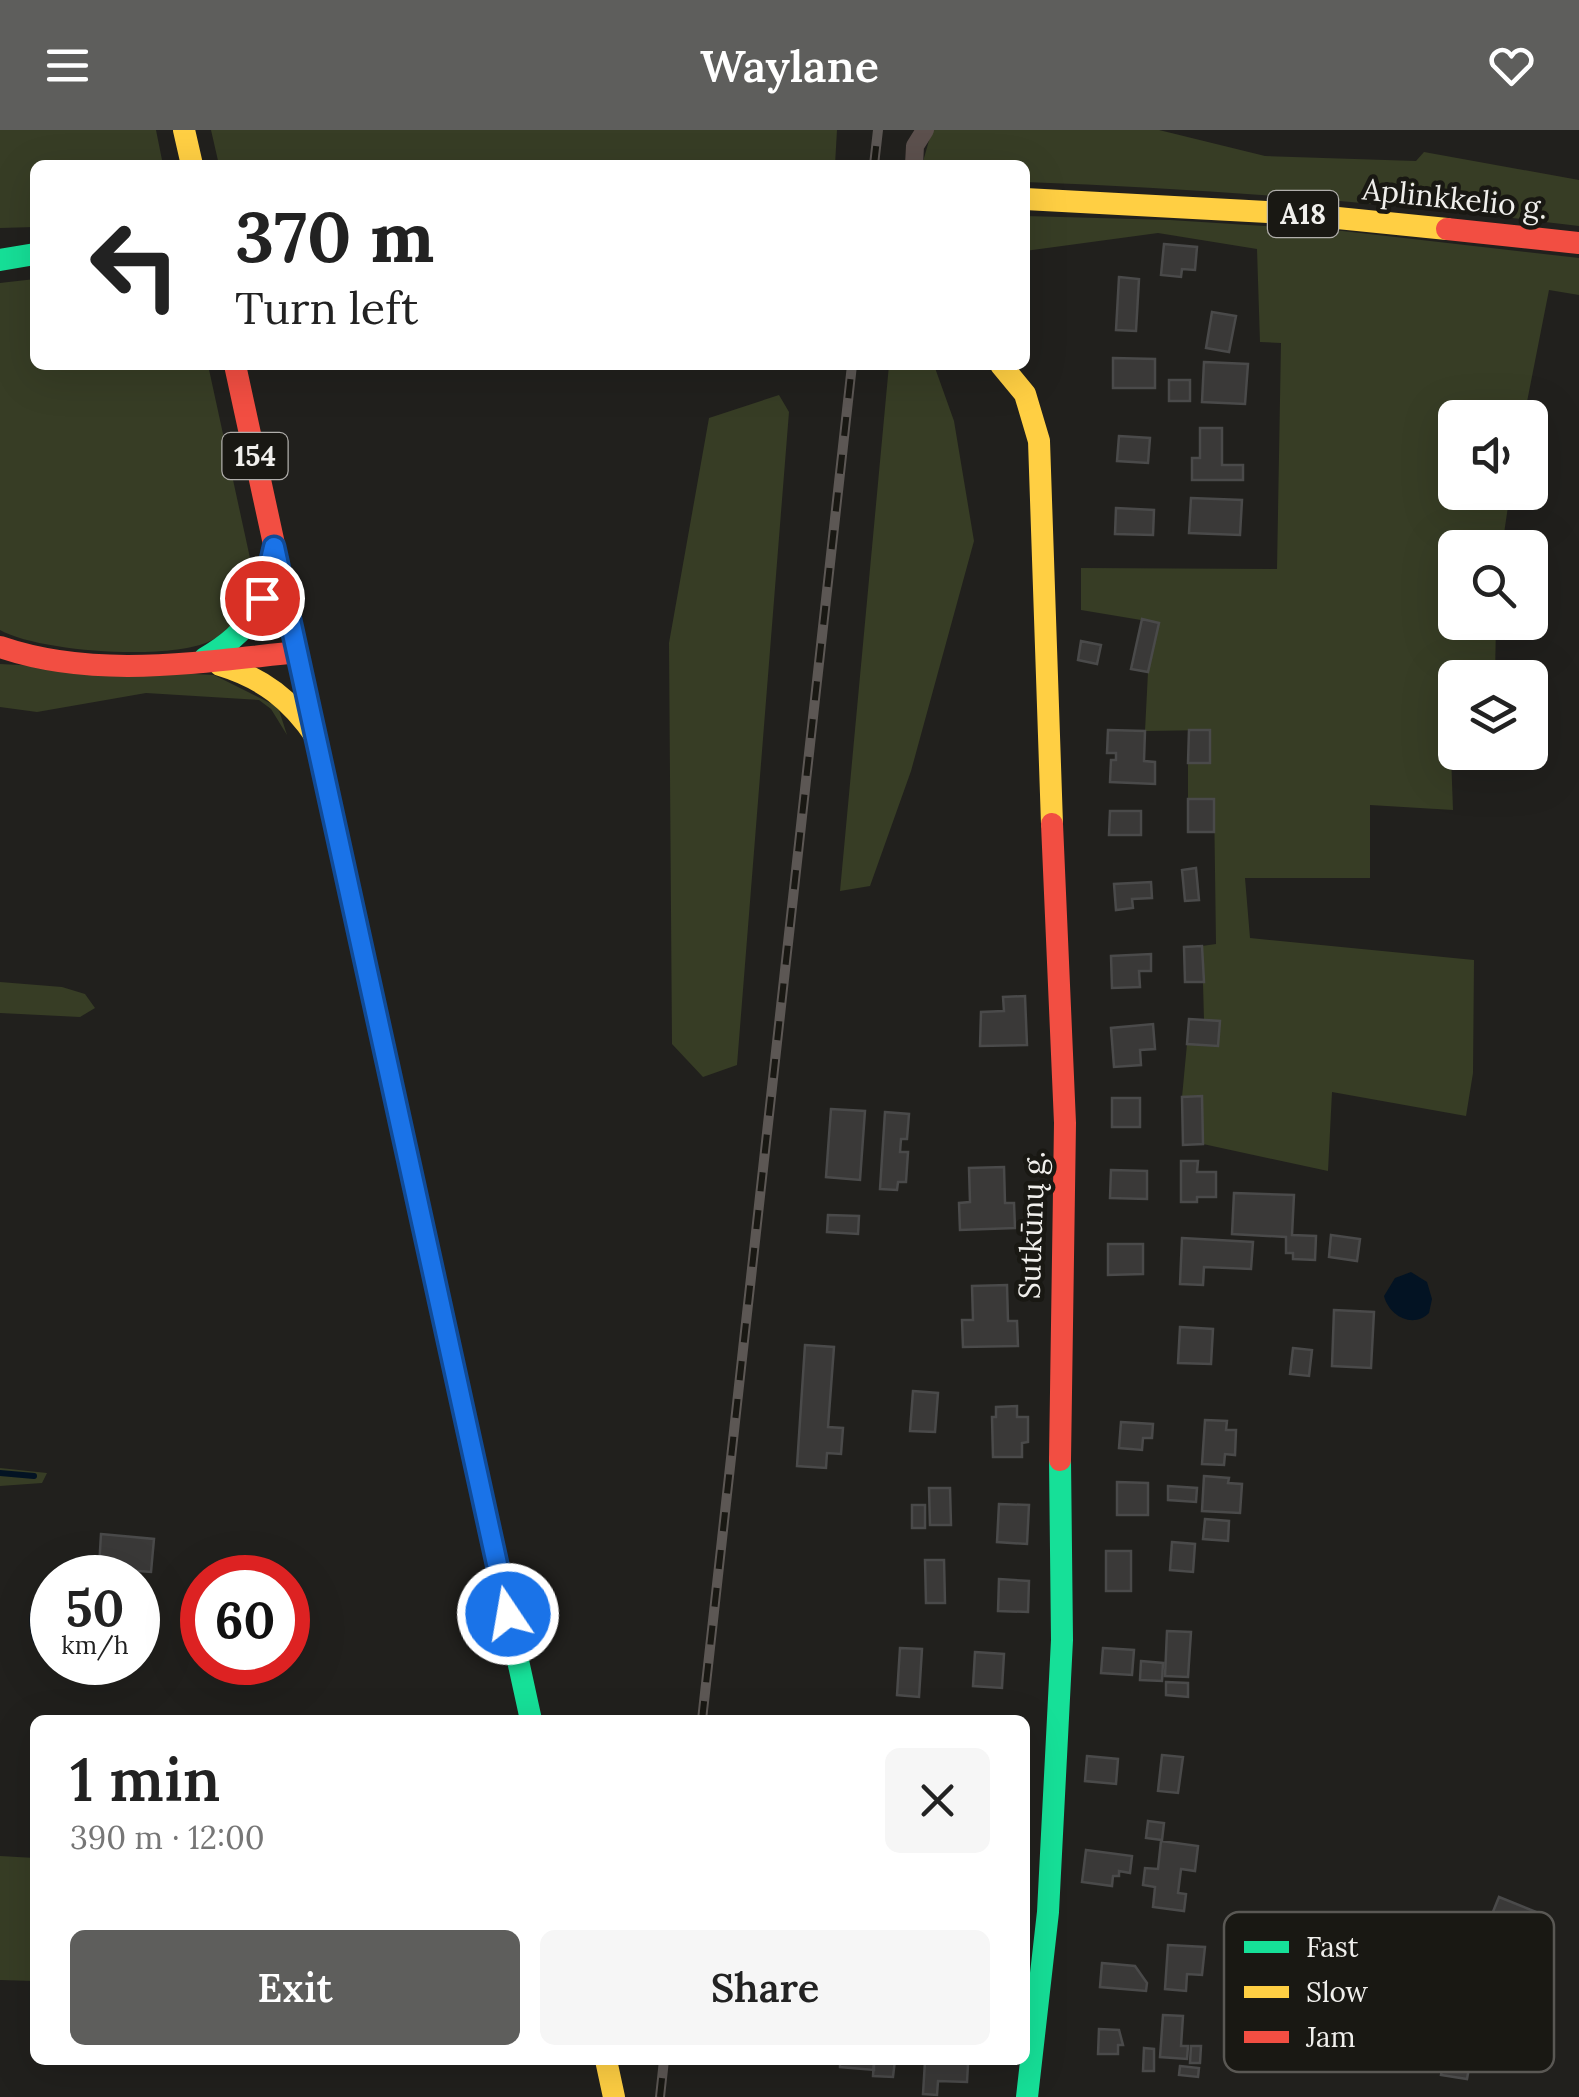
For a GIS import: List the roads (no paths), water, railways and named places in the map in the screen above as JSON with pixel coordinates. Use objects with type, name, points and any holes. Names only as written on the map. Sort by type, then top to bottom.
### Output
[{"type":"main road","points":[[184,130],[191,160]]},
{"type":"main road","name":"Aplinkkelio g.","points":[[1030,200],[1288,213],[1579,243]]},
{"type":"main road","points":[[0,242],[30,244]]},
{"type":"main road","points":[[0,260],[30,255]]},
{"type":"main road","name":"154","points":[[236,370],[530,1715]]},
{"type":"main road","name":"Sutkūnų g.","points":[[1006,370],[1026,394],[1039,441],[1064,1088],[1058,1365],[1061,1675],[1048,1912],[1027,2097]]},
{"type":"main road","points":[[201,660],[236,642],[252,623],[274,547]]},
{"type":"main road","points":[[0,647],[48,661],[85,664],[298,652]]},
{"type":"main road","points":[[201,660],[263,680],[300,712],[316,736]]},
{"type":"main road","points":[[607,2065],[614,2097]]},
{"type":"street","points":[[914,160],[915,146],[925,130]]},
{"type":"water","points":[[1411,1272],[1427,1282],[1432,1299],[1429,1313],[1416,1320],[1396,1314],[1384,1296],[1395,1278]]},
{"type":"waterway","points":[[0,1473],[34,1476]]},
{"type":"railway","points":[[875,160],[878,130]]},
{"type":"railway","points":[[703,1715],[851,370]]},
{"type":"railway","points":[[660,2097],[663,2065]]}]
